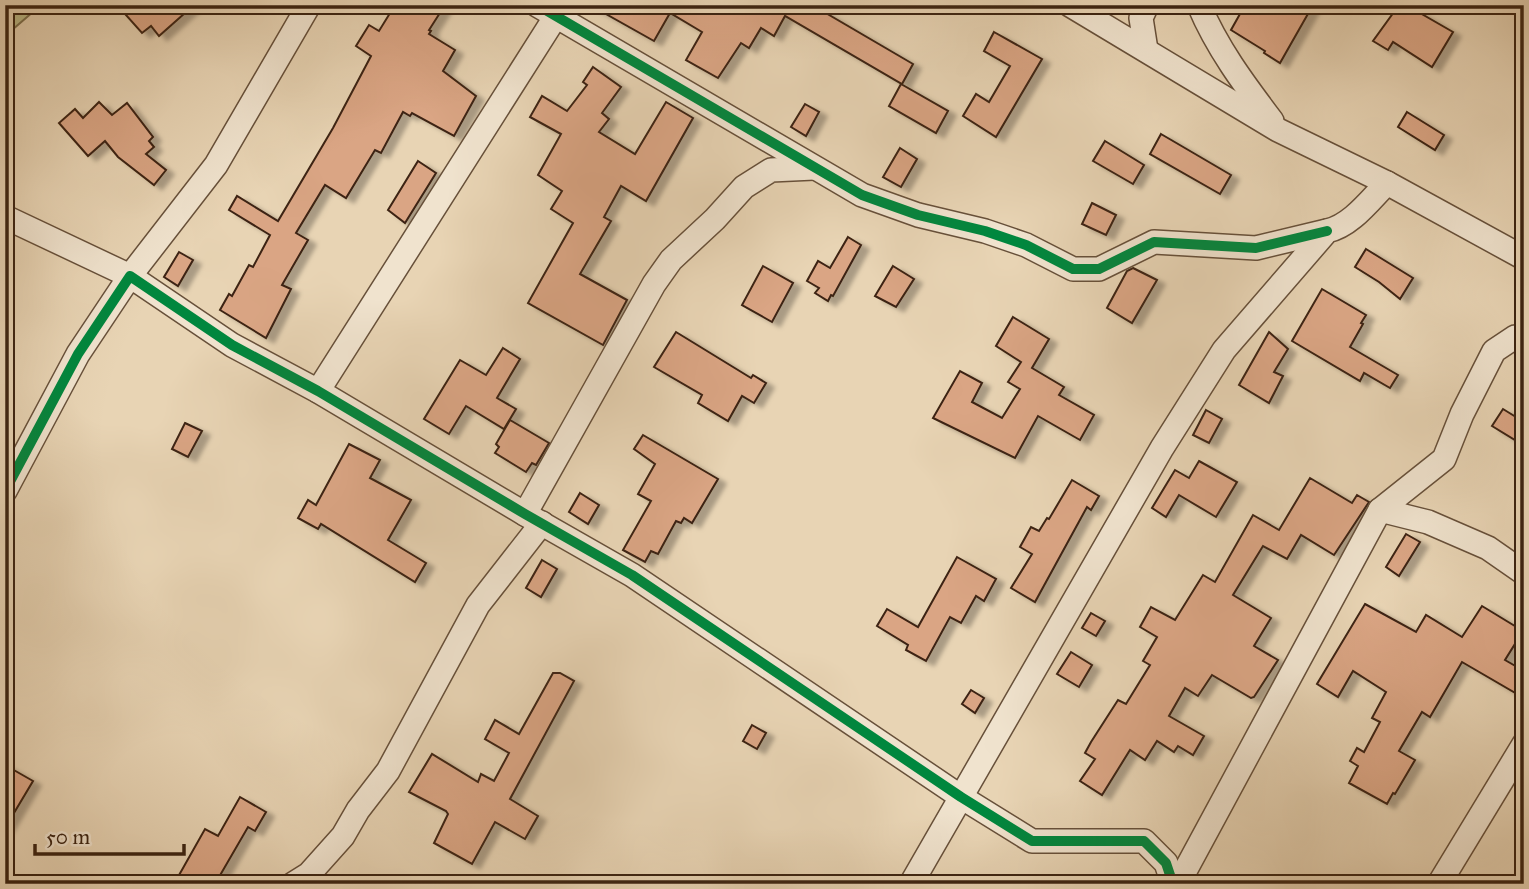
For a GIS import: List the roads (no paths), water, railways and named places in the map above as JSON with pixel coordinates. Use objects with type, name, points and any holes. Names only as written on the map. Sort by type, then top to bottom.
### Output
[{"type":"street","points":[[5,491],[78,354],[130,276],[216,165],[309,5]]},
{"type":"street","points":[[1070,5],[1278,130],[1387,183],[1524,258]]},
{"type":"street","points":[[1146,50],[1140,18],[1147,5]]},
{"type":"street","points":[[1199,5],[1211,34],[1232,68],[1278,130]]},
{"type":"street","points":[[318,391],[547,11],[862,195],[918,215],[1026,246],[1073,270],[1099,269],[1154,242],[1256,248],[1337,229],[1387,183]]},
{"type":"street","points":[[293,884],[309,874],[343,835],[358,810],[388,771],[478,605],[533,519],[654,284],[671,260],[715,219],[744,187],[771,170],[814,168]]},
{"type":"street","points":[[5,217],[130,276],[232,345],[318,391],[632,575],[961,797],[1032,841],[1144,841],[1166,863],[1172,884]]},
{"type":"street","points":[[911,884],[1162,448],[1224,350],[1327,231]]},
{"type":"street","points":[[1178,884],[1380,510],[1444,459],[1462,414],[1494,351],[1515,337],[1524,337]]},
{"type":"street","points":[[1380,510],[1428,522],[1488,548],[1524,573]]},
{"type":"street","points":[[1438,884],[1524,744]]}]
